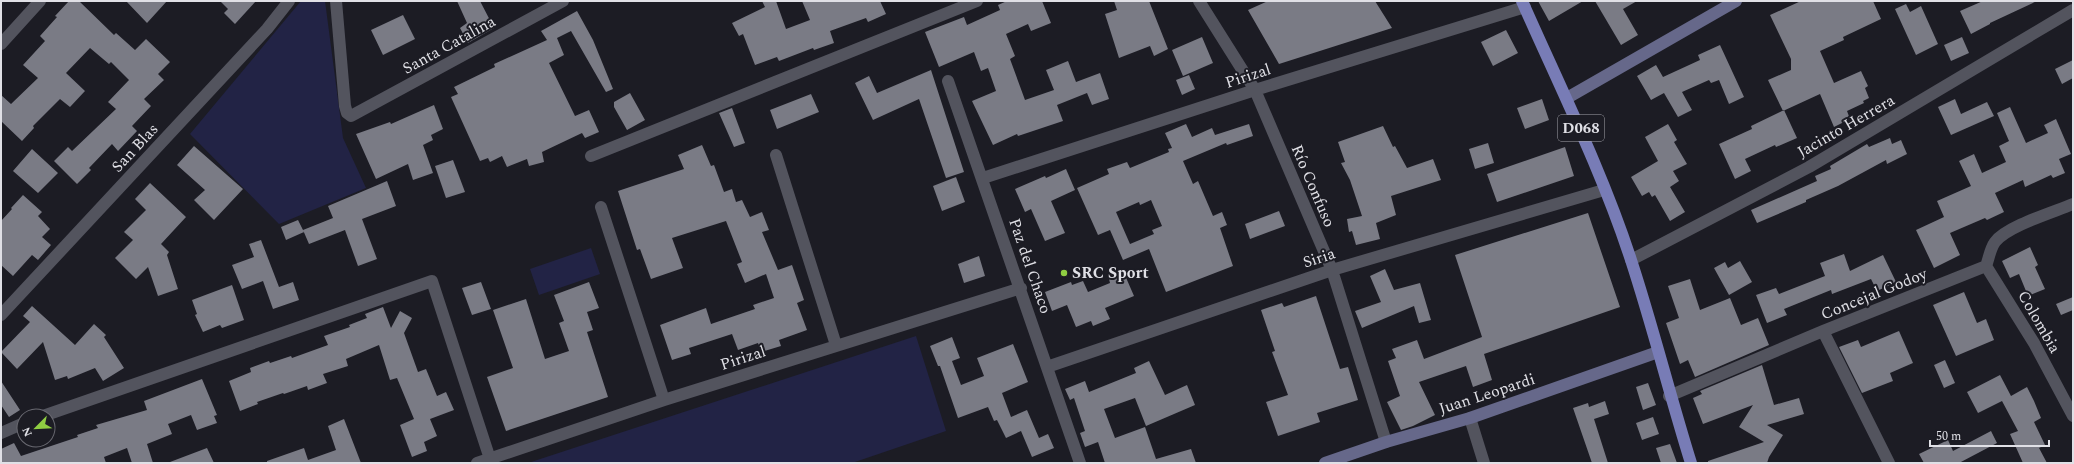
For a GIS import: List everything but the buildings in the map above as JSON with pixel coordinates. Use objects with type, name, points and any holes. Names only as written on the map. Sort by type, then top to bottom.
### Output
[{"type":"main road","points":[[1567,98],[1736,1]]},
{"type":"main road","name":"D068","points":[[1523,4],[1567,98],[1631,260],[1670,396],[1692,463]]},
{"type":"main road","name":"Juan Leopardi","points":[[1325,463],[1386,442],[1470,418],[1658,352]]},
{"type":"street","points":[[1,44],[40,1]]},
{"type":"street","name":"San Blas","points":[[1,315],[267,29],[289,1]]},
{"type":"street","name":"Santa Catalina","points":[[336,1],[345,106],[347,113],[351,116],[562,1]]},
{"type":"street","points":[[591,156],[977,1]]},
{"type":"street","name":"Río Confuso","points":[[1199,1],[1255,90],[1332,270],[1386,442]]},
{"type":"street","name":"Pirizal","points":[[983,178],[1523,4]]},
{"type":"street","name":"Jacinto Herrera","points":[[1631,260],[1809,167],[2073,10]]},
{"type":"street","name":"Paz del Chaco","points":[[948,81],[983,178],[1080,463]]},
{"type":"street","points":[[776,155],[836,345]]},
{"type":"street","name":"Siria","points":[[1047,367],[1332,270],[1604,190]]},
{"type":"street","points":[[1986,266],[1990,251],[1996,242],[2008,231],[2073,204]]},
{"type":"street","points":[[601,207],[664,400]]},
{"type":"street","name":"Concejal Godoy","points":[[1670,396],[1823,331],[1986,266]]},
{"type":"street","name":"Colombia","points":[[1986,266],[2034,343],[2073,416]]},
{"type":"street","points":[[56,411],[432,281],[490,459]]},
{"type":"street","name":"Pirizal","points":[[477,463],[664,400],[1021,288]]},
{"type":"street","points":[[1823,331],[1889,463]]},
{"type":"street","points":[[1470,418],[1484,463]]},
{"type":"street","points":[[1,433],[16,426]]},
{"type":"shaded area","points":[[301,1],[325,1],[343,138],[366,188],[279,224],[190,134]]},
{"type":"shaded area","points":[[591,248],[600,274],[539,295],[530,269]]},
{"type":"shaded area","points":[[916,336],[946,431],[852,463],[528,463]]},
{"type":"place","name":"SRC Sport","points":[[1064,273]]}]
